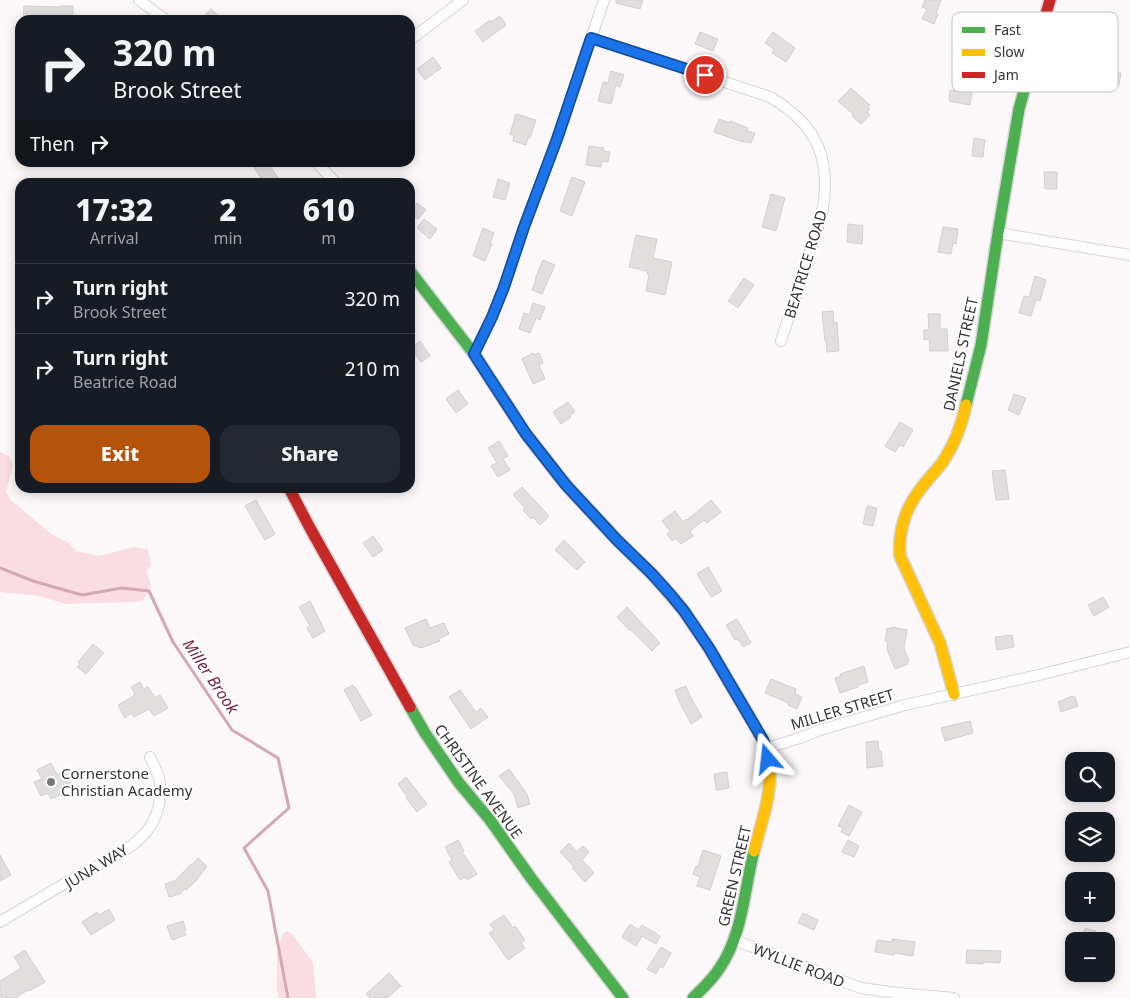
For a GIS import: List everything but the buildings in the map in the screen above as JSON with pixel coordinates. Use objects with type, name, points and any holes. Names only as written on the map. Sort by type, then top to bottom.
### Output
[{"type":"street","points":[[139,0],[159,15]]},
{"type":"street","points":[[415,36],[461,0]]},
{"type":"street","points":[[474,354],[504,287],[604,0]]},
{"type":"street","name":"DANIELS STREET","points":[[1046,12],[1050,0]]},
{"type":"street","name":"BEATRICE ROAD","points":[[591,38],[770,97],[788,108],[811,134],[822,156],[826,181],[825,197],[822,214],[781,340]]},
{"type":"street","name":"DANIELS STREET","points":[[954,694],[940,643],[900,556],[899,538],[909,508],[920,489],[944,460],[954,442],[963,418],[981,345],[998,233],[1023,92]]},
{"type":"street","points":[[321,167],[331,178]]},
{"type":"street","points":[[998,233],[1130,255]]},
{"type":"street","points":[[415,277],[474,354],[526,434],[566,485],[617,540],[651,573],[684,611],[709,648],[766,748]]},
{"type":"street","name":"CHRISTINE AVENUE","points":[[292,493],[425,734],[459,783],[490,820],[531,878],[623,998]]},
{"type":"street","name":"MILLER STREET","points":[[766,748],[853,719],[905,705],[970,692],[1130,652]]},
{"type":"street","name":"GREEN STREET","points":[[693,998],[723,964],[734,940],[765,810],[769,781],[766,748]]},
{"type":"street","name":"JUNA WAY","points":[[0,922],[87,870],[122,852],[140,838],[152,825],[158,812],[160,790],[159,778],[150,757]]},
{"type":"street","name":"WYLLIE ROAD","points":[[734,940],[861,988],[918,996],[954,998]]},
{"type":"shaded area","points":[[0,452],[9,456],[13,465],[6,492],[10,499],[51,534],[69,543],[76,551],[99,556],[134,547],[148,549],[151,564],[147,571],[151,586],[143,600],[137,602],[66,604],[39,596],[0,592]]},
{"type":"shaded area","points":[[288,931],[313,962],[316,998],[279,998],[277,991],[277,955],[283,933]]},
{"type":"waterway","name":"Miller Brook","points":[[0,568],[33,581],[82,595],[122,588],[149,591],[173,642],[232,730],[278,758],[289,808],[244,848],[268,891],[288,998]]},
{"type":"traffic: fast","points":[[966,405],[981,345],[998,233],[1019,109],[1024,92]]},
{"type":"traffic: fast","points":[[415,277],[474,354],[526,434],[566,485],[617,540],[655,577]]},
{"type":"traffic: fast","points":[[410,707],[459,783],[490,820],[531,878],[623,998]]},
{"type":"traffic: fast","points":[[693,998],[716,973],[733,942],[742,912],[754,851]]},
{"type":"traffic: slow","points":[[954,694],[940,643],[900,556],[900,537],[907,511],[916,495],[948,454],[958,433],[966,405]]},
{"type":"traffic: slow","points":[[655,577],[684,611],[709,648],[766,748],[770,767],[769,791],[754,851]]},
{"type":"traffic: jam","points":[[1047,12],[1050,0]]},
{"type":"traffic: jam","points":[[292,493],[410,707]]},
{"type":"place","name":"Cornerstone Christian Academy","points":[[51,782]]},
{"type":"route","points":[[705,75],[591,38],[504,287],[474,354],[526,434],[566,485],[617,540],[651,573],[684,611],[709,648],[763,740],[768,759]]}]
